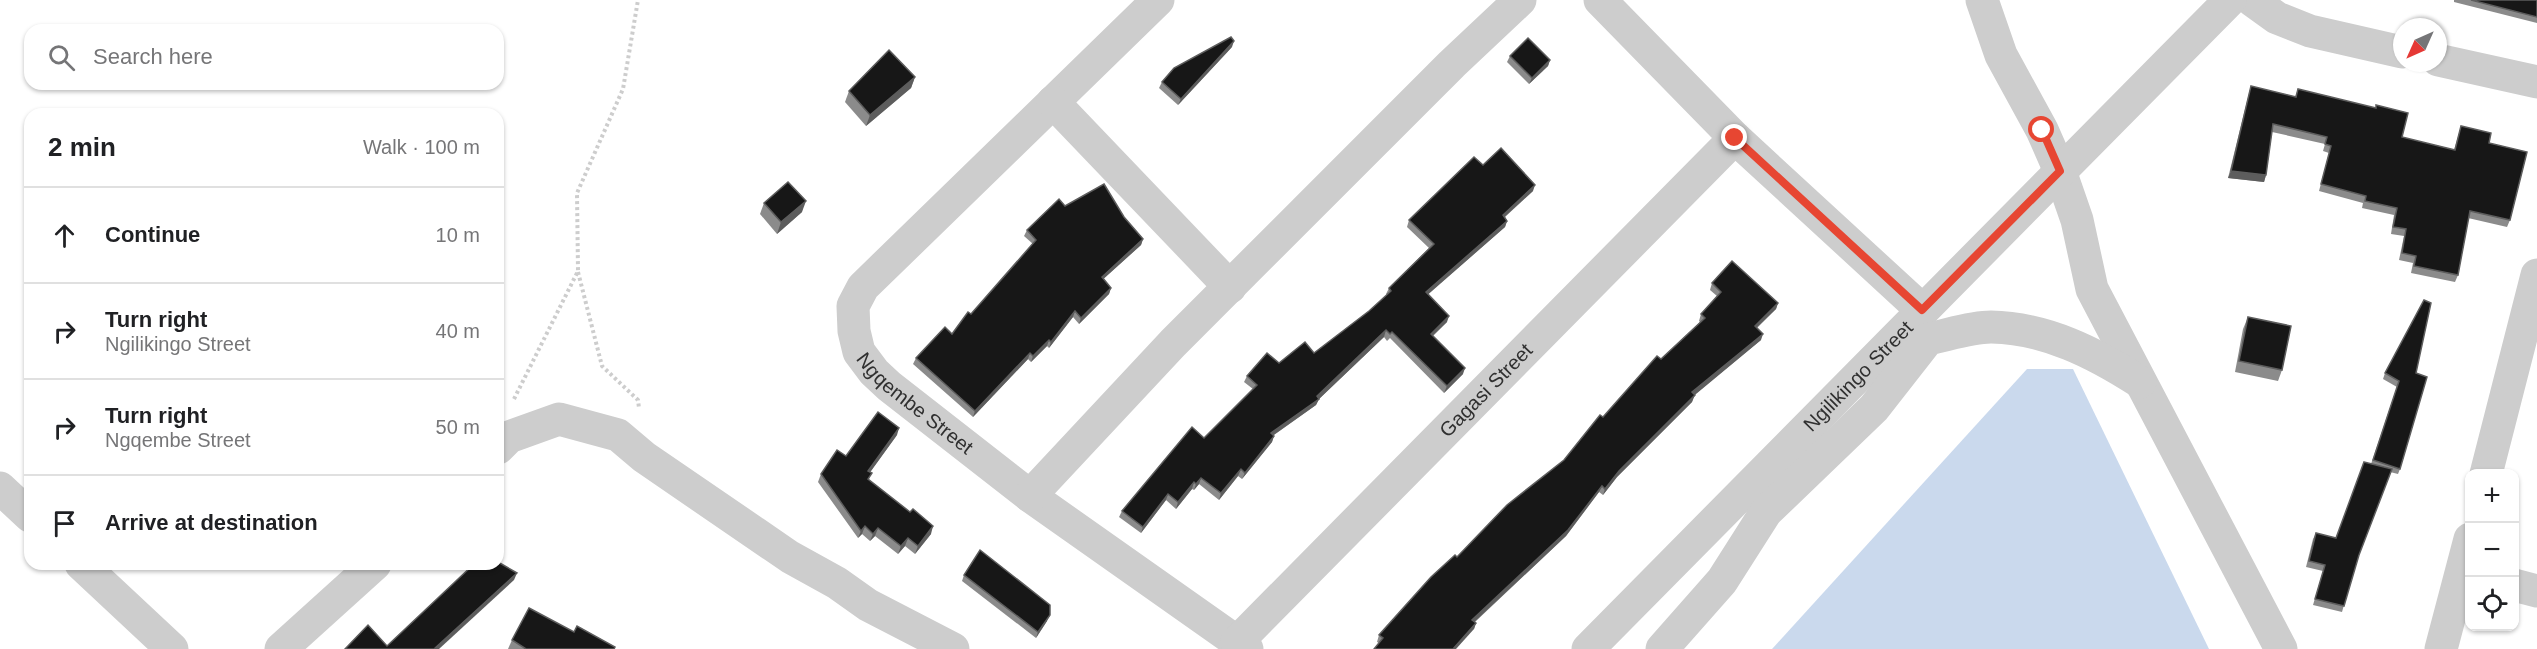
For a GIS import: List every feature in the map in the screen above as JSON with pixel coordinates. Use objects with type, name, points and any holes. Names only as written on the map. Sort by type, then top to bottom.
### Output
[{"type":"street","name":"Ngqembe Street","points":[[1158,0],[863,287],[853,306],[854,331],[859,352],[874,372],[1030,496],[1242,645]]},
{"type":"street","points":[[1030,496],[1095,423],[1452,64],[1520,0]]},
{"type":"street","points":[[1600,0],[1735,138],[1922,310]]},
{"type":"street","points":[[1982,0],[2001,55],[2042,130],[2060,171],[2077,220],[2092,289],[2281,649]]},
{"type":"street","name":"Ngilikingo Street","points":[[1587,649],[2230,0]]},
{"type":"street","points":[[2252,0],[2277,18],[2310,31],[2393,50]]},
{"type":"street","points":[[2447,62],[2537,82]]},
{"type":"street","points":[[1053,102],[1230,287]]},
{"type":"street","name":"Gagasi Street","points":[[1242,645],[1735,138]]},
{"type":"street","points":[[2487,469],[2537,276]]},
{"type":"street","points":[[1662,649],[1722,581],[1766,513],[1874,408],[1928,339],[1990,327],[2043,333],[2106,360],[2140,382]]},
{"type":"street","points":[[504,443],[559,419],[618,435],[644,457],[790,557],[837,583],[868,605],[953,649]]},
{"type":"street","points":[[0,488],[24,510]]},
{"type":"street","points":[[87,570],[172,649]]},
{"type":"street","points":[[281,649],[368,570]]},
{"type":"street","points":[[2441,649],[2465,574]]},
{"type":"street","points":[[2519,586],[2537,591]]},
{"type":"path","points":[[638,0],[622,89],[577,193],[578,271],[602,366],[638,400],[644,457]]},
{"type":"path","points":[[504,443],[508,412],[578,271]]},
{"type":"water","points":[[2027,369],[2073,369],[2209,649],[1772,649]]},
{"type":"building","points":[[2471,0],[2537,0],[2537,17]]},
{"type":"building","points":[[1231,37],[1234,41],[1181,99],[1162,82],[1174,68]]},
{"type":"building","points":[[1528,38],[1550,60],[1532,78],[1510,56]]},
{"type":"building","points":[[889,50],[915,77],[870,115],[849,91]]},
{"type":"building","points":[[2251,86],[2296,97],[2298,89],[2376,108],[2376,105],[2408,113],[2402,137],[2455,150],[2461,126],[2491,133],[2489,143],[2527,152],[2510,220],[2470,211],[2458,275],[2414,266],[2416,256],[2402,253],[2406,229],[2393,227],[2397,208],[2365,201],[2366,196],[2321,184],[2331,146],[2325,144],[2327,137],[2273,124],[2266,175],[2231,171]]},
{"type":"building","points":[[1501,148],[1535,185],[1503,215],[1507,221],[1426,292],[1449,316],[1431,334],[1465,368],[1447,386],[1392,332],[1390,334],[1386,330],[1317,396],[1319,399],[1271,433],[1274,436],[1245,473],[1241,469],[1221,493],[1201,478],[1196,484],[1194,482],[1178,502],[1168,494],[1143,527],[1122,511],[1192,427],[1204,438],[1257,385],[1247,376],[1267,353],[1279,363],[1305,342],[1314,353],[1391,291],[1389,288],[1434,244],[1409,220],[1474,157],[1483,165]]},
{"type":"building","points":[[788,182],[806,201],[781,222],[764,203]]},
{"type":"building","points":[[1104,184],[1124,217],[1143,239],[1102,277],[1111,288],[1081,318],[1075,311],[1051,342],[1049,340],[1033,356],[1030,353],[975,411],[916,358],[945,327],[952,334],[968,312],[971,314],[1036,240],[1027,230],[1059,199],[1065,206]]},
{"type":"building","points":[[1732,261],[1778,303],[1755,326],[1763,334],[1692,392],[1695,395],[1619,471],[1605,489],[1602,486],[1568,530],[1472,620],[1476,623],[1453,649],[1374,649],[1383,638],[1379,635],[1431,577],[1455,555],[1457,557],[1507,505],[1564,460],[1600,415],[1603,417],[1657,356],[1661,359],[1705,318],[1701,314],[1721,292],[1712,283]]},
{"type":"building","points":[[2424,300],[2431,303],[2416,373],[2427,377],[2400,469],[2373,460],[2399,381],[2385,373]]},
{"type":"building","points":[[2248,317],[2291,326],[2282,370],[2239,361]]},
{"type":"building","points":[[878,412],[899,428],[868,471],[872,473],[868,479],[910,512],[913,509],[933,526],[918,546],[908,538],[901,546],[878,528],[873,534],[865,526],[861,531],[821,474],[837,450],[846,456]]},
{"type":"building","points":[[2364,462],[2392,469],[2359,555],[2344,606],[2315,599],[2325,565],[2309,561],[2316,533],[2336,538]]},
{"type":"building","points":[[980,550],[1050,605],[1050,615],[1038,632],[964,575]]},
{"type":"building","points":[[504,565],[517,573],[434,649],[345,649],[368,625],[387,646],[468,570],[504,570]]},
{"type":"building","points":[[529,608],[574,632],[577,626],[615,647],[614,649],[526,649],[512,640]]},
{"type":"route","points":[[1735,138],[1922,310],[2060,171],[2042,130]]}]
